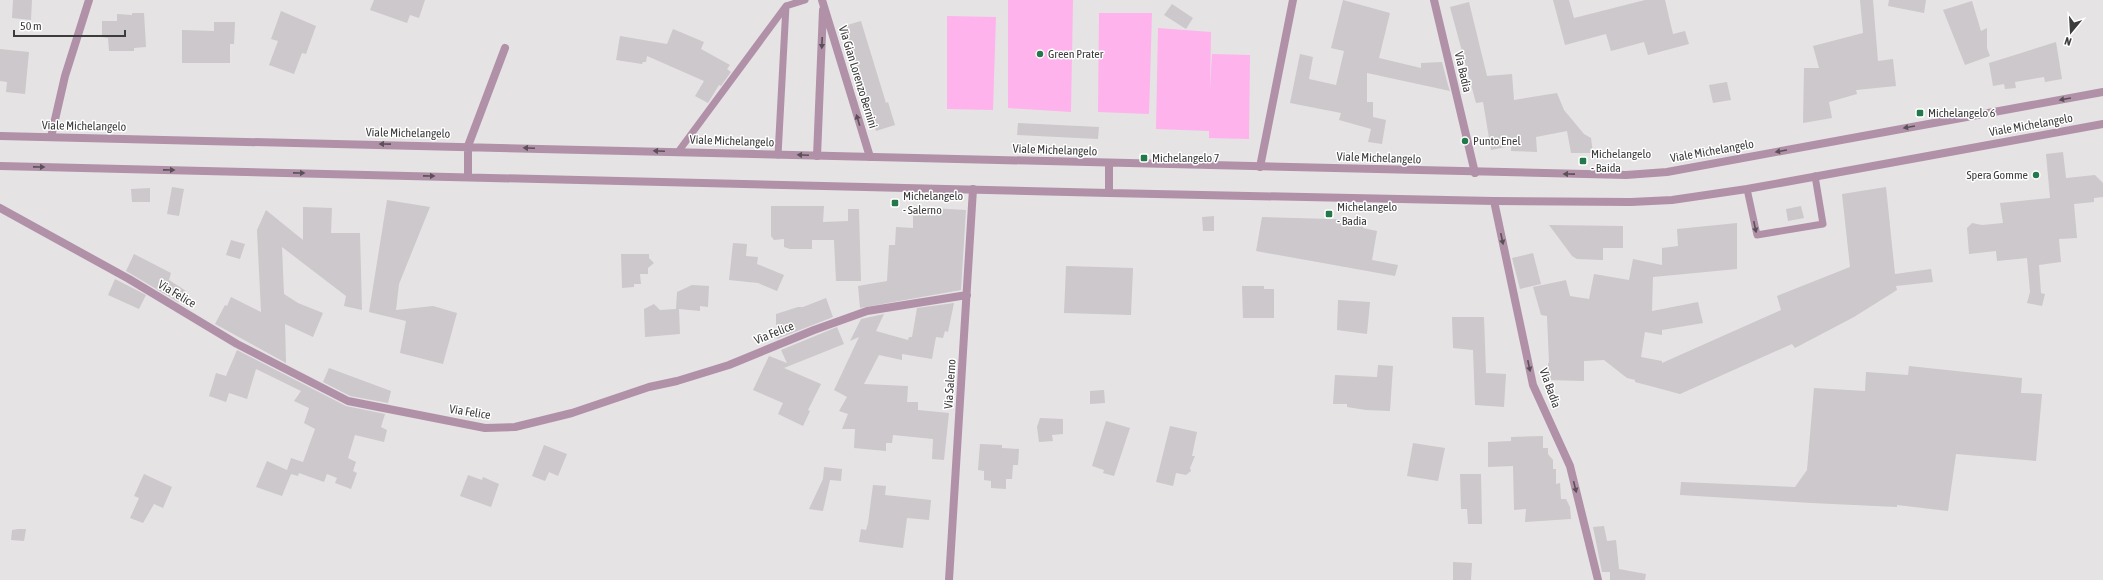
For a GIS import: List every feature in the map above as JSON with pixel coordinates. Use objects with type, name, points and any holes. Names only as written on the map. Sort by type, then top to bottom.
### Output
[{"type":"street","points":[[51,137],[64,76],[88,0]]},
{"type":"street","points":[[1260,167],[1293,0]]},
{"type":"street","name":"Via Badia","points":[[1434,0],[1475,172]]},
{"type":"street","name":"Via Gian Lorenzo Bernini","points":[[817,156],[823,2]]},
{"type":"street","name":"Via Gian Lorenzo Bernini","points":[[823,2],[870,157]]},
{"type":"street","points":[[468,177],[468,146],[505,48]]},
{"type":"street","name":"Viale Michelangelo","points":[[0,136],[468,146],[1109,164],[1626,175],[1667,172],[2103,92]]},
{"type":"street","name":"Viale Michelangelo","points":[[0,166],[1109,193],[1494,201],[1645,201],[1672,200],[1747,188],[2103,124]]},
{"type":"street","points":[[1109,164],[1109,193]]},
{"type":"street","name":"Via Salerno","points":[[949,580],[973,189]]},
{"type":"street","name":"Via Badia","points":[[1494,201],[1533,385],[1570,466],[1598,580]]},
{"type":"street","name":"Via Felice","points":[[0,208],[129,279],[237,344],[348,401],[485,428],[515,427],[572,413],[649,387],[677,381],[729,365],[855,315],[896,306],[967,295]]},
{"type":"lane","points":[[678,152],[786,6],[805,0]]},
{"type":"lane","points":[[778,154],[786,6]]},
{"type":"lane","points":[[1747,188],[1757,235],[1823,224],[1815,176]]},
{"type":"shaded area","name":"Green Prater","points":[[1008,0],[1073,0],[1071,112],[1008,108]]},
{"type":"shaded area","name":"Green Prater","points":[[1099,13],[1152,13],[1149,114],[1098,112]]},
{"type":"shaded area","points":[[947,16],[996,17],[993,110],[947,109]]},
{"type":"shaded area","points":[[1158,28],[1211,32],[1210,90],[1212,54],[1250,55],[1249,139],[1209,138],[1209,131],[1156,129]]},
{"type":"building","points":[[13,0],[32,0],[31,20],[12,18]]},
{"type":"building","points":[[374,0],[425,0],[419,18],[410,15],[407,23],[370,10]]},
{"type":"building","points":[[1343,0],[1390,13],[1379,58],[1421,68],[1421,63],[1442,62],[1450,91],[1367,73],[1367,102],[1373,102],[1373,117],[1386,120],[1382,144],[1368,142],[1371,129],[1339,120],[1341,113],[1290,103],[1300,54],[1313,57],[1309,79],[1336,85],[1344,51],[1331,48]]},
{"type":"building","points":[[1553,0],[1569,0],[1574,18],[1645,0],[1665,0],[1673,34],[1685,31],[1689,44],[1648,55],[1644,42],[1611,51],[1606,34],[1565,45]]},
{"type":"building","points":[[1860,0],[1873,0],[1878,61],[1893,59],[1896,86],[1856,90],[1857,94],[1829,102],[1832,118],[1803,123],[1804,68],[1819,68],[1813,46],[1863,33]]},
{"type":"building","points":[[1889,0],[1926,0],[1924,13],[1888,6]]},
{"type":"building","points":[[1972,1],[1981,31],[1987,28],[1987,48],[1990,56],[1965,65],[1943,10]]},
{"type":"building","points":[[1469,2],[1487,76],[1512,74],[1514,100],[1557,93],[1564,110],[1584,134],[1591,138],[1593,153],[1571,153],[1567,131],[1536,137],[1537,152],[1511,151],[1511,146],[1491,150],[1483,102],[1476,103],[1450,7]]},
{"type":"building","points":[[1172,4],[1193,18],[1186,29],[1164,15]]},
{"type":"building","points":[[281,11],[316,26],[306,54],[302,53],[294,74],[269,65],[278,41],[271,39]]},
{"type":"building","points":[[132,13],[144,13],[146,47],[134,48],[134,51],[109,51],[108,38],[102,37],[102,21],[117,21],[117,14],[132,15]]},
{"type":"building","points":[[861,21],[886,103],[888,102],[895,125],[876,131],[844,26]]},
{"type":"building","points":[[214,22],[235,22],[234,44],[230,44],[230,63],[182,63],[182,30],[214,31]]},
{"type":"building","points":[[673,29],[704,42],[701,49],[730,65],[727,69],[731,72],[721,86],[719,85],[708,103],[695,96],[704,81],[647,56],[646,62],[643,62],[642,64],[616,60],[620,36],[667,44]]},
{"type":"building","points":[[2056,42],[2062,79],[2045,82],[2044,77],[2015,82],[2016,88],[2005,89],[2004,84],[1993,86],[1989,63]]},
{"type":"building","points":[[0,49],[29,52],[25,94],[6,92],[7,82],[0,81]]},
{"type":"building","points":[[1727,82],[1731,100],[1713,103],[1709,85]]},
{"type":"building","points":[[1018,123],[1099,127],[1098,139],[1017,135]]},
{"type":"building","points":[[2063,152],[2066,178],[2095,175],[2103,183],[2103,197],[2094,198],[2094,202],[2074,204],[2077,238],[2059,239],[2061,262],[2039,265],[2041,293],[2045,294],[2042,306],[2027,303],[2030,292],[2027,258],[1997,261],[1996,251],[1969,254],[1967,228],[1972,223],[1982,225],[2003,223],[2000,203],[2050,198],[2046,154]]},
{"type":"building","points":[[172,187],[184,189],[179,216],[167,214]]},
{"type":"building","points":[[1886,187],[1895,274],[1931,269],[1933,282],[1896,286],[1897,290],[1854,317],[1795,348],[1792,344],[1680,394],[1635,382],[1635,380],[1627,378],[1604,360],[1584,361],[1584,381],[1548,380],[1549,363],[1547,316],[1541,315],[1533,287],[1566,280],[1570,296],[1589,299],[1594,274],[1629,280],[1633,259],[1662,265],[1662,248],[1678,246],[1677,229],[1737,223],[1737,269],[1653,277],[1652,311],[1698,302],[1703,323],[1662,330],[1662,335],[1645,332],[1641,357],[1662,361],[1662,363],[1781,310],[1777,296],[1850,267],[1842,194]]},
{"type":"building","points":[[150,188],[150,202],[132,202],[131,189]]},
{"type":"building","points":[[387,200],[430,207],[399,284],[396,310],[433,306],[457,313],[443,364],[400,353],[406,321],[369,312]]},
{"type":"building","points":[[771,206],[824,206],[823,222],[848,221],[848,209],[859,209],[861,281],[836,281],[834,240],[812,240],[812,249],[790,249],[784,247],[784,239],[774,240],[771,236]]},
{"type":"building","points":[[1801,206],[1804,218],[1788,221],[1786,209]]},
{"type":"building","points":[[303,207],[332,208],[331,233],[360,233],[362,310],[344,306],[346,296],[282,247],[284,294],[298,303],[323,313],[313,337],[285,324],[286,363],[215,324],[231,297],[261,312],[257,230],[266,210],[303,240]]},
{"type":"building","points":[[913,207],[966,210],[961,290],[860,308],[858,286],[887,281],[889,245],[895,245],[896,227],[913,228]]},
{"type":"building","points":[[1214,216],[1214,231],[1203,231],[1202,217]]},
{"type":"building","points":[[1262,217],[1365,220],[1363,228],[1377,231],[1372,260],[1398,265],[1395,276],[1256,251]]},
{"type":"building","points":[[1549,225],[1623,226],[1623,248],[1603,248],[1603,260],[1577,259],[1572,256]]},
{"type":"building","points":[[231,240],[245,244],[240,259],[226,255]]},
{"type":"building","points":[[733,243],[747,244],[746,256],[758,257],[757,264],[784,275],[777,291],[758,283],[729,280]]},
{"type":"building","points":[[1533,253],[1541,284],[1520,289],[1512,258]]},
{"type":"building","points":[[134,254],[171,273],[169,280],[186,291],[178,302],[126,271]]},
{"type":"building","points":[[621,254],[649,254],[649,258],[654,263],[648,268],[648,274],[640,274],[641,284],[634,284],[634,287],[622,288]]},
{"type":"building","points":[[1066,266],[1133,268],[1131,315],[1064,313]]},
{"type":"building","points":[[115,279],[146,295],[139,309],[108,295]]},
{"type":"building","points":[[692,285],[709,286],[708,307],[700,306],[700,311],[679,309],[680,334],[645,337],[644,309],[654,304],[660,310],[676,309],[677,292]]},
{"type":"building","points":[[1242,286],[1264,286],[1264,289],[1274,289],[1274,318],[1243,318]]},
{"type":"building","points":[[826,298],[833,317],[777,339],[774,329],[776,328],[776,314],[798,307],[803,307]]},
{"type":"building","points":[[1338,300],[1370,302],[1367,334],[1337,330]]},
{"type":"building","points":[[954,303],[948,332],[945,331],[943,338],[936,337],[932,359],[902,354],[902,360],[879,355],[864,384],[908,386],[907,402],[918,402],[918,410],[949,413],[944,460],[932,459],[933,439],[893,435],[892,443],[886,443],[886,451],[854,448],[855,429],[842,429],[848,414],[839,411],[847,397],[834,390],[859,337],[850,341],[861,319],[884,314],[876,331],[908,340],[909,337],[912,337],[917,308]]},
{"type":"building","points":[[1452,317],[1484,317],[1486,373],[1506,374],[1504,407],[1475,405],[1473,350],[1453,348]]},
{"type":"building","points":[[837,327],[844,344],[784,368],[821,384],[808,410],[810,411],[803,426],[778,414],[783,403],[753,390],[769,356],[787,363],[781,350]]},
{"type":"building","points":[[237,350],[346,406],[385,414],[381,427],[387,430],[384,442],[355,435],[348,458],[356,462],[353,471],[357,473],[351,489],[335,483],[337,478],[327,474],[324,482],[299,473],[298,476],[291,474],[282,496],[256,487],[267,461],[287,470],[291,458],[303,462],[315,429],[304,423],[309,408],[294,401],[301,391],[256,369],[247,399],[229,393],[226,402],[209,396],[216,373],[226,376]]},
{"type":"building","points":[[1378,365],[1393,366],[1390,411],[1366,410],[1347,407],[1347,404],[1333,404],[1335,375],[1377,377]]},
{"type":"building","points":[[1909,366],[2022,378],[2021,393],[2042,394],[2036,461],[1956,454],[1948,511],[1897,505],[1897,507],[1680,495],[1681,482],[1795,487],[1807,470],[1814,388],[1865,391],[1866,372],[1908,375]]},
{"type":"building","points":[[329,368],[391,391],[388,403],[350,396],[323,382]]},
{"type":"building","points":[[1104,390],[1105,403],[1090,404],[1090,391]]},
{"type":"building","points":[[1040,418],[1063,419],[1063,434],[1052,435],[1053,441],[1039,442],[1037,427]]},
{"type":"building","points":[[1106,421],[1130,428],[1114,476],[1103,473],[1104,470],[1092,466]]},
{"type":"building","points":[[1170,426],[1197,432],[1192,456],[1195,456],[1190,468],[1191,471],[1186,475],[1176,473],[1173,486],[1156,482]]},
{"type":"building","points":[[1543,436],[1543,448],[1548,448],[1548,454],[1553,460],[1553,469],[1556,469],[1556,484],[1560,483],[1561,499],[1566,499],[1570,507],[1571,519],[1525,522],[1526,509],[1514,510],[1513,466],[1488,467],[1488,442],[1511,441],[1511,437]]},
{"type":"building","points":[[1413,443],[1445,448],[1438,481],[1407,476]]},
{"type":"building","points":[[980,444],[1002,445],[1002,448],[1019,449],[1018,465],[1013,465],[1012,479],[1006,479],[1006,489],[991,488],[991,481],[984,480],[984,471],[978,470]]},
{"type":"building","points":[[544,445],[567,454],[558,476],[549,472],[545,481],[532,476]]},
{"type":"building","points":[[824,467],[842,469],[841,481],[830,480],[823,511],[809,509],[823,479]]},
{"type":"building","points":[[144,474],[172,487],[163,508],[154,504],[143,523],[130,518],[139,498],[134,496]]},
{"type":"building","points":[[1460,474],[1481,474],[1482,524],[1468,524],[1467,509],[1461,509]]},
{"type":"building","points":[[468,475],[482,480],[483,477],[499,484],[491,507],[460,496]]},
{"type":"building","points":[[873,485],[886,486],[885,495],[931,500],[929,520],[907,518],[903,548],[859,542],[861,529],[866,530],[868,523]]},
{"type":"building","points":[[1604,526],[1607,541],[1616,540],[1619,569],[1646,574],[1645,580],[1610,580],[1610,572],[1602,572],[1593,527]]},
{"type":"building","points":[[26,529],[24,541],[11,540],[12,530]]},
{"type":"building","points":[[1453,562],[1472,563],[1471,580],[1453,580]]},
{"type":"place","name":"Green Prater","points":[[1040,54]]},
{"type":"place","name":"Michelangelo 6","points":[[1920,113]]},
{"type":"place","name":"Punto Enel","points":[[1465,141]]},
{"type":"place","name":"Michelangelo 7","points":[[1144,158]]},
{"type":"place","name":"Michelangelo - Baida","points":[[1583,161]]},
{"type":"place","name":"Spera Gomme","points":[[2036,175]]},
{"type":"place","name":"Michelangelo - Salerno","points":[[895,203]]},
{"type":"place","name":"Michelangelo - Badia","points":[[1329,214]]}]
